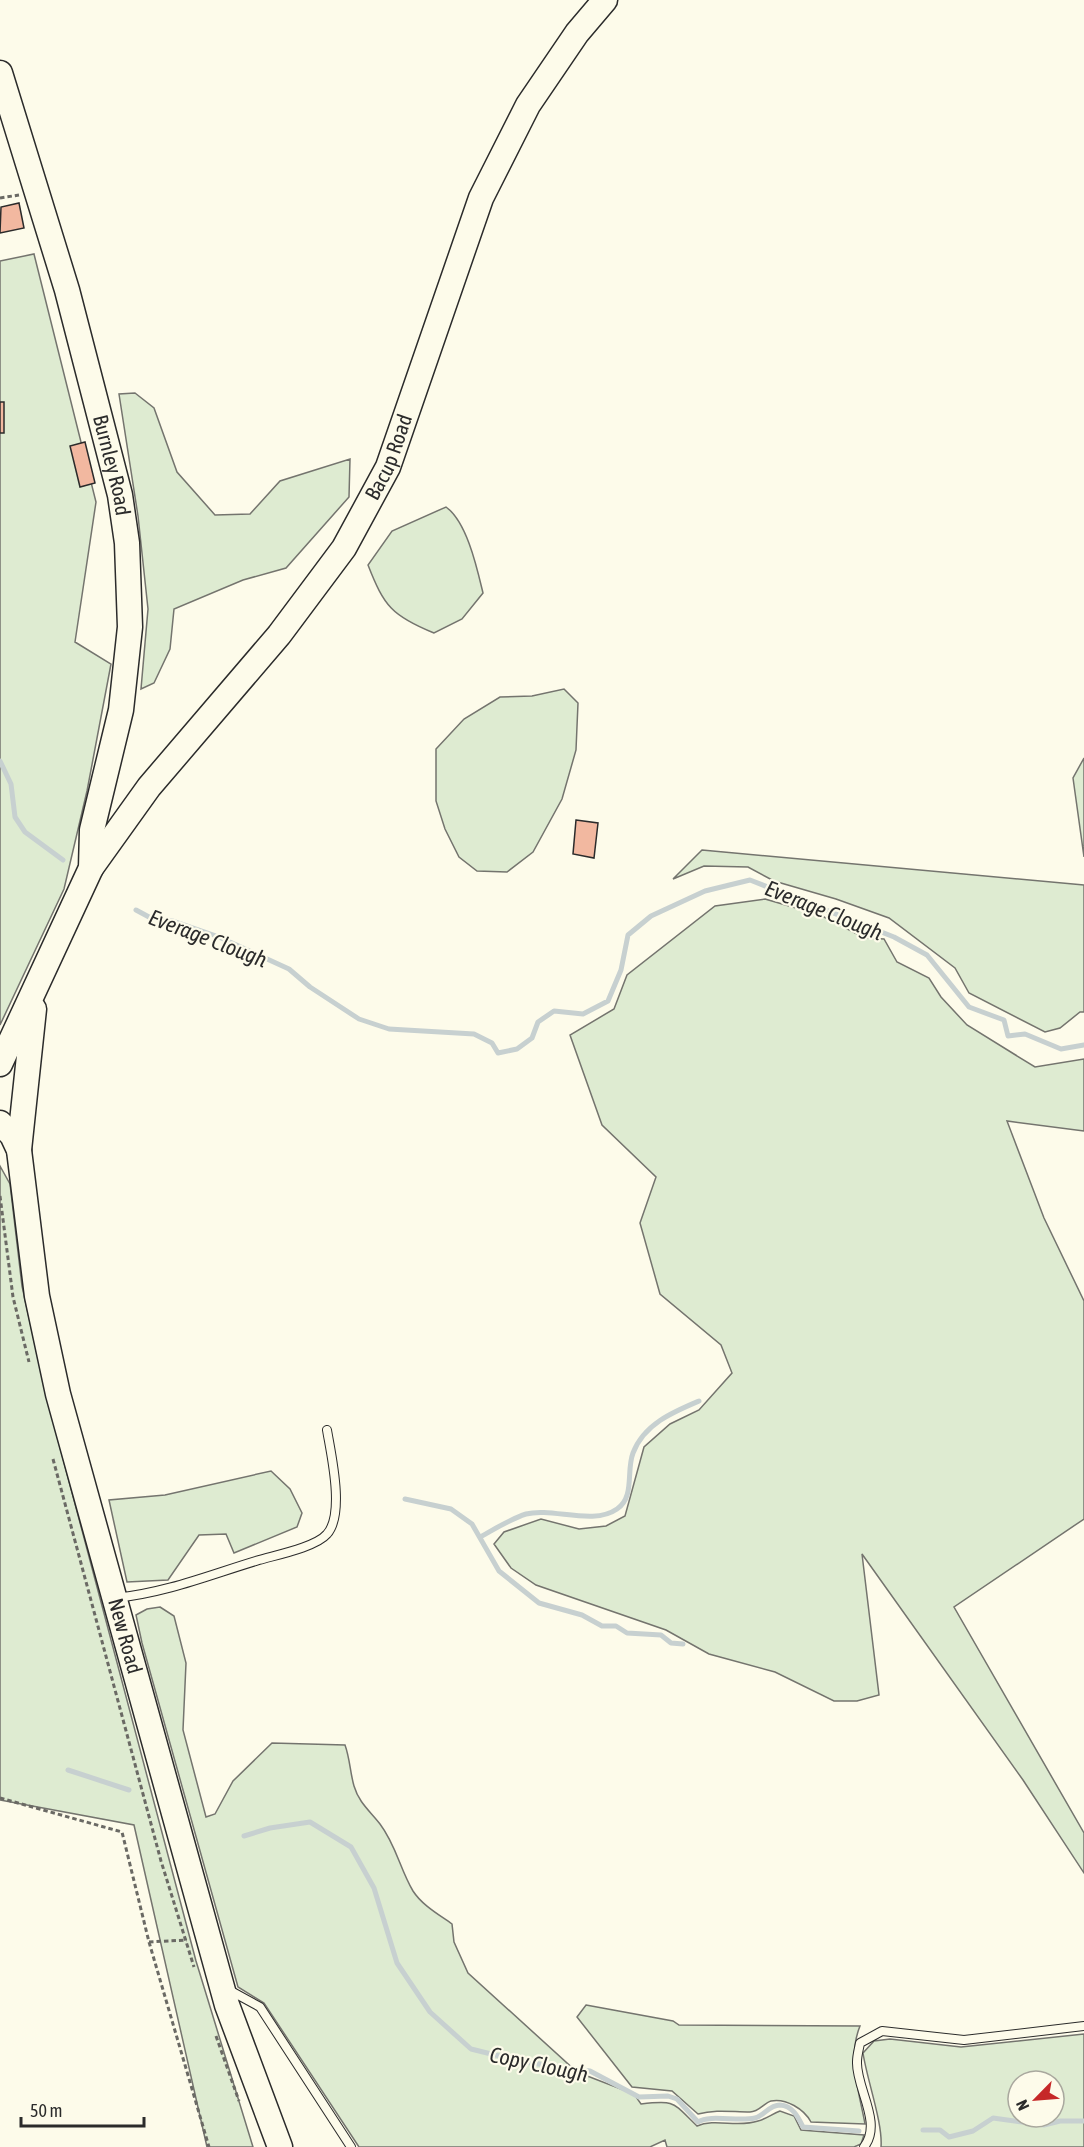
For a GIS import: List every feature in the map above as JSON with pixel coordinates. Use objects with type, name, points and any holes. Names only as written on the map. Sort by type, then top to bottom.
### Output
[{"type":"main road","name":"Bacup Road","points":[[91,868],[149,787],[279,635],[344,548],[388,467],[481,198],[528,105],[577,33],[605,0]]},
{"type":"main road","name":"Burnley Road","points":[[0,73],[67,290],[120,495],[127,543],[130,627],[127,669],[119,721],[92,830],[91,868]]},
{"type":"main road","points":[[0,1064],[91,868]]},
{"type":"main road","points":[[19,1150],[36,989]]},
{"type":"main road","name":"New Road","points":[[0,1123],[12,1135],[19,1150],[37,1296],[58,1394],[222,1986],[280,2147]]},
{"type":"lane","points":[[115,1598],[194,1582],[301,1547],[328,1534],[332,1527],[335,1499],[334,1470],[327,1430]]},
{"type":"lane","points":[[222,1986],[260,2007],[351,2147]]},
{"type":"lane","points":[[864,2147],[870,2140],[872,2128],[857,2063],[860,2043],[870,2036],[882,2031],[964,2040],[1084,2026]]},
{"type":"path","points":[[0,1798],[122,1832],[149,1942],[209,2147]]},
{"type":"path","points":[[149,1942],[210,1939]]},
{"type":"green space","points":[[34,254],[96,502],[75,642],[111,664],[87,791],[64,889],[0,1025],[0,261]]},
{"type":"green space","points":[[135,393],[154,408],[177,472],[215,515],[250,514],[280,481],[350,459],[349,497],[286,568],[243,580],[174,609],[170,649],[154,683],[141,689],[148,609],[138,516],[119,394]]},
{"type":"green space","points":[[446,507],[460,523],[465,534],[483,593],[462,619],[434,633],[408,621],[391,608],[379,591],[368,565],[392,531]]},
{"type":"green space","points":[[564,689],[578,703],[576,750],[562,799],[533,852],[507,872],[477,871],[459,857],[445,829],[436,801],[436,749],[464,719],[500,697],[532,696]]},
{"type":"green space","points":[[1084,758],[1084,857],[1073,778]]},
{"type":"green space","points":[[702,850],[1084,885],[1084,1012],[1080,1012],[1060,1028],[1045,1032],[969,993],[955,968],[889,918],[836,899],[774,881],[748,867],[704,866],[673,879]]},
{"type":"green space","points":[[765,899],[820,915],[865,938],[884,939],[897,962],[929,978],[941,997],[967,1025],[1035,1067],[1084,1059],[1084,1131],[1007,1121],[1044,1218],[1084,1301],[1084,1519],[954,1607],[1084,1833],[1084,1873],[1023,1780],[862,1554],[879,1695],[857,1701],[834,1701],[775,1672],[709,1654],[666,1630],[536,1585],[511,1568],[494,1544],[504,1532],[541,1519],[579,1529],[606,1526],[625,1516],[644,1447],[670,1424],[699,1410],[732,1373],[721,1345],[660,1294],[640,1223],[656,1177],[602,1125],[570,1035],[614,1009],[627,975],[715,906]]},
{"type":"green space","points":[[0,1166],[10,1184],[22,1286],[47,1398],[196,1961],[253,2147],[207,2147],[134,1825],[0,1800]]},
{"type":"green space","points":[[271,1471],[290,1489],[302,1513],[297,1527],[234,1553],[226,1534],[199,1535],[168,1580],[127,1582],[109,1500],[165,1495]]},
{"type":"green space","points":[[160,1607],[174,1616],[186,1663],[183,1730],[206,1817],[215,1814],[233,1781],[272,1743],[345,1745],[354,1786],[359,1797],[385,1832],[413,1891],[421,1901],[452,1924],[454,1942],[468,1973],[577,2072],[634,2094],[641,2104],[661,2102],[678,2107],[697,2126],[711,2123],[750,2123],[780,2111],[794,2116],[801,2130],[864,2135],[861,2144],[854,2147],[667,2147],[665,2140],[650,2147],[359,2147],[264,2003],[238,1987],[136,1615],[147,1609]]},
{"type":"green space","points":[[586,2005],[673,2021],[679,2025],[860,2026],[854,2050],[854,2062],[865,2124],[811,2122],[804,2113],[783,2101],[768,2102],[753,2112],[718,2111],[698,2114],[672,2091],[632,2087],[577,2017]]},
{"type":"green space","points":[[1084,2034],[1084,2147],[881,2147],[880,2126],[863,2053],[874,2041],[890,2039],[961,2047]]},
{"type":"building","points":[[19,203],[24,228],[0,233],[1,207]]},
{"type":"building","points":[[0,402],[4,402],[4,433],[0,433]]},
{"type":"building","points":[[85,442],[95,483],[80,487],[70,446]]},
{"type":"building","points":[[576,820],[598,823],[594,858],[573,854]]},
{"type":"waterway","points":[[0,761],[11,784],[15,817],[25,832],[63,860]]},
{"type":"waterway","name":"Everage Clough","points":[[136,910],[149,917],[173,921],[219,937],[289,969],[310,987],[359,1019],[389,1029],[474,1034],[492,1043],[498,1053],[517,1049],[532,1038],[538,1022],[554,1011],[583,1014],[608,1001],[621,970],[628,935],[651,916],[705,891],[750,880],[894,937],[927,955],[969,1007],[1004,1020],[1008,1036],[1025,1034],[1061,1049],[1084,1045]]},
{"type":"waterway","points":[[480,1537],[526,1514],[536,1512],[596,1516],[617,1509],[626,1498],[631,1460],[644,1434],[660,1420],[699,1401]]},
{"type":"waterway","points":[[405,1499],[451,1509],[472,1524],[499,1571],[539,1603],[582,1615],[602,1626],[616,1626],[627,1633],[661,1635],[671,1643],[683,1644]]},
{"type":"waterway","name":"Copy Clough","points":[[68,1770],[129,1790]]},
{"type":"waterway","name":"Copy Clough","points":[[244,1836],[270,1828],[310,1822],[351,1847],[374,1888],[397,1963],[430,2012],[471,2049],[524,2062],[590,2071],[639,2097],[668,2096],[677,2099],[698,2122],[710,2119],[755,2118],[780,2105],[792,2110],[803,2127],[859,2131]]},
{"type":"waterway","name":"Copy Clough","points":[[923,2130],[940,2130],[949,2137],[973,2131],[993,2118],[1044,2125],[1060,2121],[1084,2121]]}]
